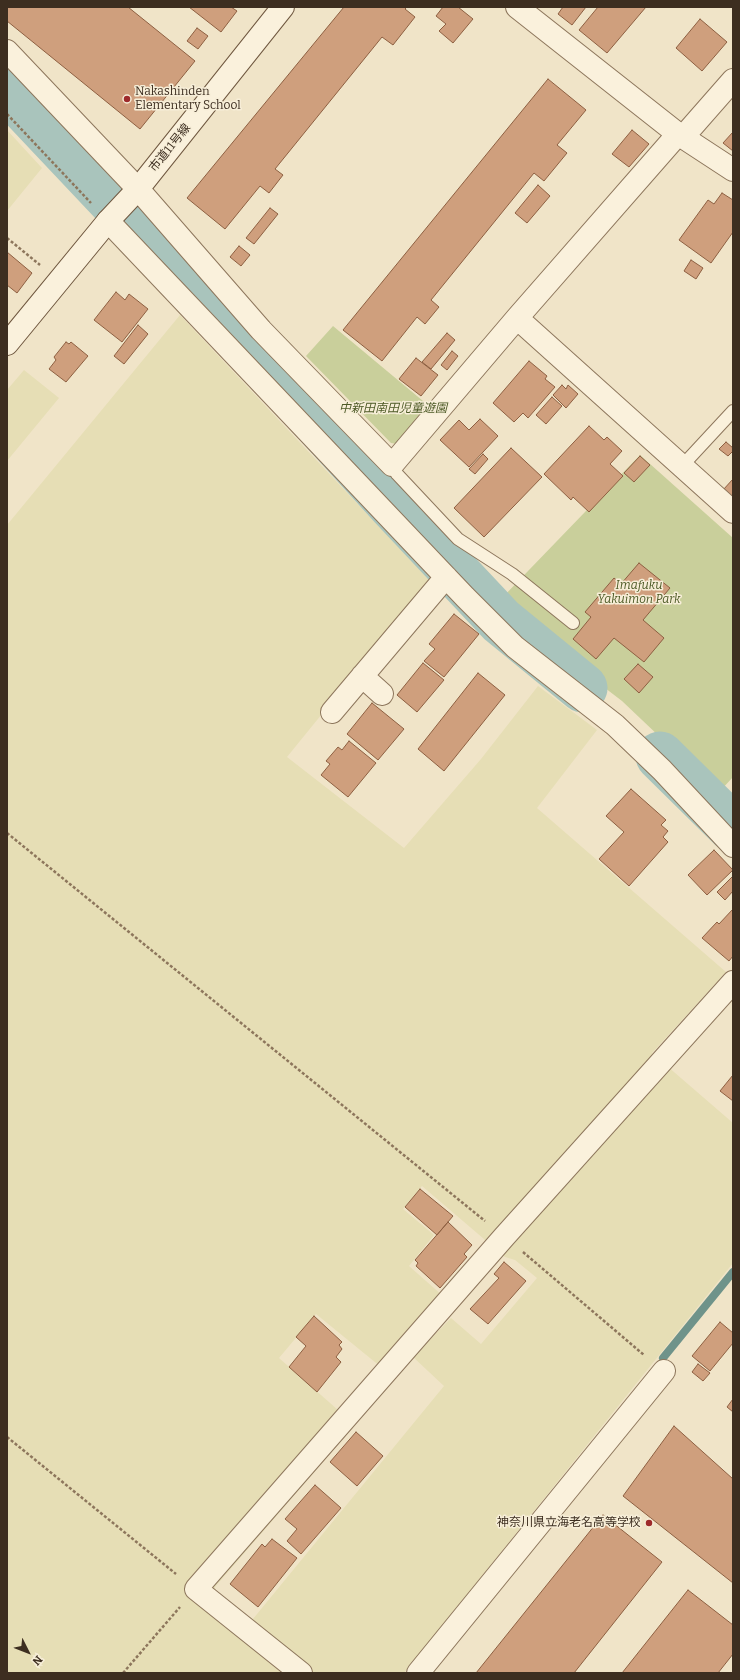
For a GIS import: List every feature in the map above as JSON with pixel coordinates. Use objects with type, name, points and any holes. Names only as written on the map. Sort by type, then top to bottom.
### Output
[{"type":"street","name":"市道11号線","points":[[110,219],[135,192],[283,7]]},
{"type":"street","points":[[517,7],[681,136],[733,170]]},
{"type":"street","points":[[7,51],[261,330],[392,466],[517,318],[733,80]]},
{"type":"street","points":[[7,344],[110,219],[446,577],[515,647],[614,725],[657,765],[733,846]]},
{"type":"street","points":[[517,318],[733,512]]},
{"type":"street","points":[[332,712],[446,577]]},
{"type":"street","points":[[362,676],[382,694]]},
{"type":"street","points":[[301,1673],[196,1590],[504,1237],[733,982]]},
{"type":"street","points":[[418,1673],[664,1371]]},
{"type":"lane","points":[[682,466],[733,411]]},
{"type":"lane","points":[[392,466],[397,474],[458,539],[512,574],[573,624]]},
{"type":"path","points":[[7,114],[110,219]]},
{"type":"path","points":[[7,238],[59,280]]},
{"type":"path","points":[[7,833],[504,1237],[664,1371]]},
{"type":"path","points":[[7,1437],[196,1590],[123,1673]]},
{"type":"shaded area","points":[[7,130],[42,168],[7,211]]},
{"type":"shaded area","points":[[180,315],[430,581],[287,757],[404,848],[481,759],[538,686],[597,730],[537,808],[726,972],[652,1053],[733,1123],[733,1263],[404,1673],[7,1673],[7,525]],"holes":[[[422,1186],[505,1257],[515,1260],[537,1278],[481,1344],[451,1318],[413,1357],[444,1386],[248,1625],[216,1595],[215,1587],[355,1425],[279,1358],[316,1314],[381,1367],[443,1296],[409,1266],[434,1235],[403,1209]]]},
{"type":"shaded area","points":[[24,370],[59,398],[7,461],[7,390]]},
{"type":"green space","name":"中新田南田児童遊園","points":[[333,326],[429,406],[397,444],[391,443],[306,356]]},
{"type":"green space","name":"Imafuku Yakuimon Park","points":[[640,455],[733,538],[733,777],[721,790],[701,776],[622,701],[545,642],[501,599]]},
{"type":"building","points":[[7,7],[128,7],[195,61],[140,129],[7,21]]},
{"type":"building","points":[[189,7],[231,7],[237,11],[221,32]]},
{"type":"building","points":[[344,7],[407,7],[405,9],[415,17],[393,45],[382,37],[275,169],[283,175],[269,193],[260,186],[225,229],[187,198]]},
{"type":"building","points":[[443,7],[458,7],[473,19],[453,43],[439,31],[446,24],[436,16]]},
{"type":"building","points":[[563,7],[586,7],[572,25],[558,14]]},
{"type":"building","points":[[598,7],[646,7],[607,53],[579,30]]},
{"type":"building","points":[[700,19],[727,42],[702,71],[676,48]]},
{"type":"building","points":[[197,28],[208,36],[198,49],[187,41]]},
{"type":"building","points":[[548,79],[586,110],[557,145],[567,153],[544,181],[534,173],[431,300],[439,307],[425,324],[417,317],[382,361],[343,330]]},
{"type":"building","points":[[632,130],[649,144],[629,167],[612,154]]},
{"type":"building","points":[[733,132],[733,151],[723,143]]},
{"type":"building","points":[[538,185],[550,196],[527,223],[515,213]]},
{"type":"building","points":[[722,193],[733,200],[733,232],[711,263],[679,240],[708,200],[714,204]]},
{"type":"building","points":[[270,208],[278,214],[254,244],[246,238]]},
{"type":"building","points":[[239,246],[250,255],[241,266],[230,257]]},
{"type":"building","points":[[7,252],[32,273],[17,293],[7,285]]},
{"type":"building","points":[[691,260],[703,268],[696,279],[684,271]]},
{"type":"building","points":[[116,292],[125,300],[129,294],[148,309],[122,342],[94,320]]},
{"type":"building","points":[[138,325],[148,334],[124,364],[114,356]]},
{"type":"building","points":[[447,333],[455,340],[431,369],[422,362]]},
{"type":"building","points":[[66,342],[69,344],[71,342],[88,356],[66,382],[49,369],[56,360],[54,357]]},
{"type":"building","points":[[452,351],[458,356],[447,370],[441,365]]},
{"type":"building","points":[[416,358],[438,375],[421,396],[399,379]]},
{"type":"building","points":[[529,361],[547,376],[545,379],[555,387],[528,418],[523,413],[514,422],[493,403]]},
{"type":"building","points":[[562,385],[566,389],[568,385],[578,394],[566,408],[553,395]]},
{"type":"building","points":[[552,397],[562,406],[546,424],[536,415]]},
{"type":"building","points":[[480,419],[498,436],[469,467],[440,440],[459,420],[469,430]]},
{"type":"building","points":[[589,426],[604,440],[607,437],[622,451],[610,464],[623,476],[589,512],[573,497],[571,500],[544,474]]},
{"type":"building","points":[[726,442],[733,448],[733,451],[728,456],[719,449]]},
{"type":"building","points":[[511,448],[542,477],[484,537],[454,508]]},
{"type":"building","points":[[483,454],[488,459],[475,474],[469,469]]},
{"type":"building","points":[[640,456],[650,465],[634,482],[624,473]]},
{"type":"building","points":[[733,479],[733,499],[723,490]]},
{"type":"building","points":[[639,563],[670,588],[643,620],[664,638],[644,662],[614,638],[596,659],[573,639],[591,617],[585,612],[614,578],[621,584]]},
{"type":"building","points":[[454,614],[479,634],[444,677],[424,661],[435,649],[429,644]]},
{"type":"building","points":[[423,663],[444,680],[417,712],[397,695]]},
{"type":"building","points":[[638,664],[653,677],[639,693],[624,679]]},
{"type":"building","points":[[478,673],[505,695],[444,771],[418,749]]},
{"type":"building","points":[[372,703],[404,729],[378,760],[347,734]]},
{"type":"building","points":[[349,741],[376,763],[348,797],[321,775],[330,764],[326,761],[338,747],[342,750]]},
{"type":"building","points":[[631,789],[666,820],[661,825],[668,831],[663,837],[668,842],[629,886],[599,859],[624,832],[606,816]]},
{"type":"building","points":[[714,850],[733,870],[707,895],[688,875]]},
{"type":"building","points":[[733,876],[733,891],[725,900],[717,892]]},
{"type":"building","points":[[733,909],[733,956],[729,961],[702,938],[717,922],[719,924]]},
{"type":"building","points":[[733,1075],[733,1101],[720,1091]]},
{"type":"building","points":[[420,1189],[453,1216],[437,1235],[405,1207]]},
{"type":"building","points":[[448,1222],[472,1245],[464,1254],[467,1257],[440,1288],[416,1266],[418,1263],[415,1260]]},
{"type":"building","points":[[504,1262],[526,1281],[488,1324],[470,1309],[499,1278],[494,1274]]},
{"type":"building","points":[[314,1316],[342,1342],[339,1345],[342,1349],[336,1357],[341,1362],[317,1392],[289,1367],[306,1346],[296,1337]]},
{"type":"building","points":[[720,1322],[733,1333],[733,1343],[710,1371],[692,1356]]},
{"type":"building","points":[[698,1364],[710,1373],[703,1381],[692,1372]]},
{"type":"building","points":[[733,1399],[733,1412],[727,1407]]},
{"type":"building","points":[[674,1426],[733,1479],[733,1583],[623,1496]]},
{"type":"building","points":[[356,1432],[383,1456],[357,1486],[330,1462]]},
{"type":"building","points":[[315,1485],[341,1508],[301,1554],[287,1541],[297,1529],[285,1519]]},
{"type":"building","points":[[603,1515],[662,1562],[574,1673],[476,1673]]},
{"type":"building","points":[[272,1539],[297,1558],[258,1607],[230,1584],[262,1544],[265,1547]]},
{"type":"building","points":[[688,1590],[733,1625],[733,1654],[718,1673],[622,1673]]},
{"type":"waterway","points":[[7,89],[191,284],[393,506],[501,621],[583,688]]},
{"type":"waterway","points":[[660,756],[733,828]]},
{"type":"waterway","points":[[663,1358],[733,1272]]},
{"type":"place","name":"Nakashinden Elementary School","points":[[127,99]]},
{"type":"place","name":"神奈川県立海老名高等学校","points":[[649,1523]]}]
